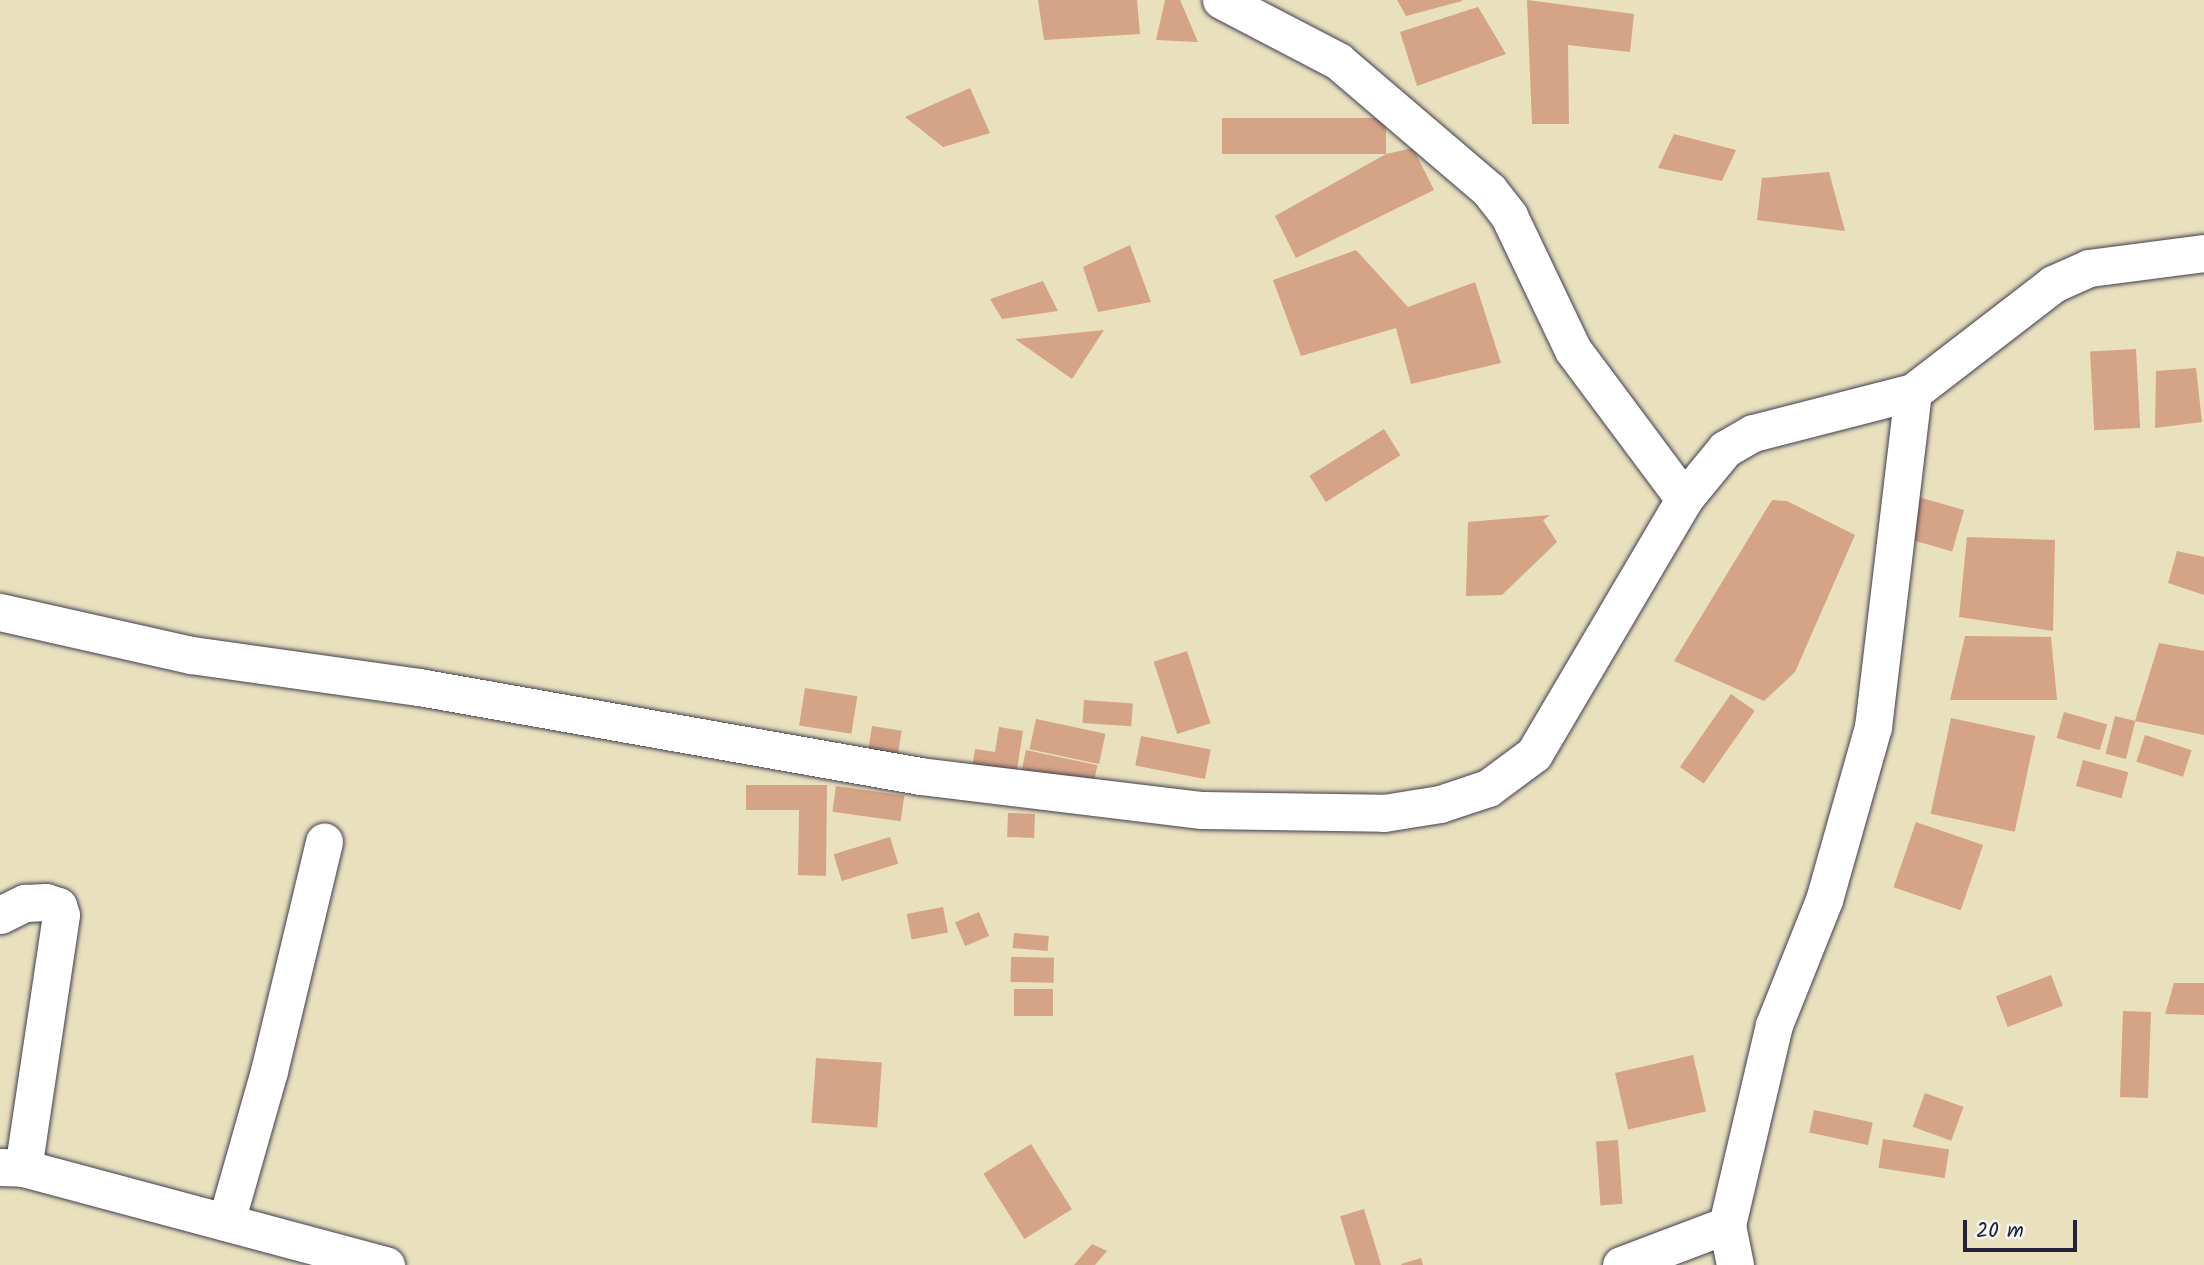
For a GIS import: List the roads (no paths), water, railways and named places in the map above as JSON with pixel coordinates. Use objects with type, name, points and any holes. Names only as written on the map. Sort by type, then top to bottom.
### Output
[{"type":"street","points":[[1222,0],[1338,61],[1489,190],[1509,216],[1573,350],[1684,499]]},
{"type":"street","points":[[0,612],[191,655],[419,687],[562,716],[920,776],[1202,810],[1384,813],[1440,804],[1488,788],[1534,754],[1684,499],[1725,450],[1753,433],[1913,392],[2053,284],[2089,268],[2204,253]]},
{"type":"street","points":[[1735,1265],[1727,1225],[1774,1025],[1824,901],[1873,727],[1913,392]]},
{"type":"street","points":[[226,1222],[270,1072],[324,842]]},
{"type":"street","points":[[0,915],[24,903],[46,902],[58,906],[61,915],[12,1168],[386,1265]]},
{"type":"street","points":[[1621,1265],[1727,1225]]}]
